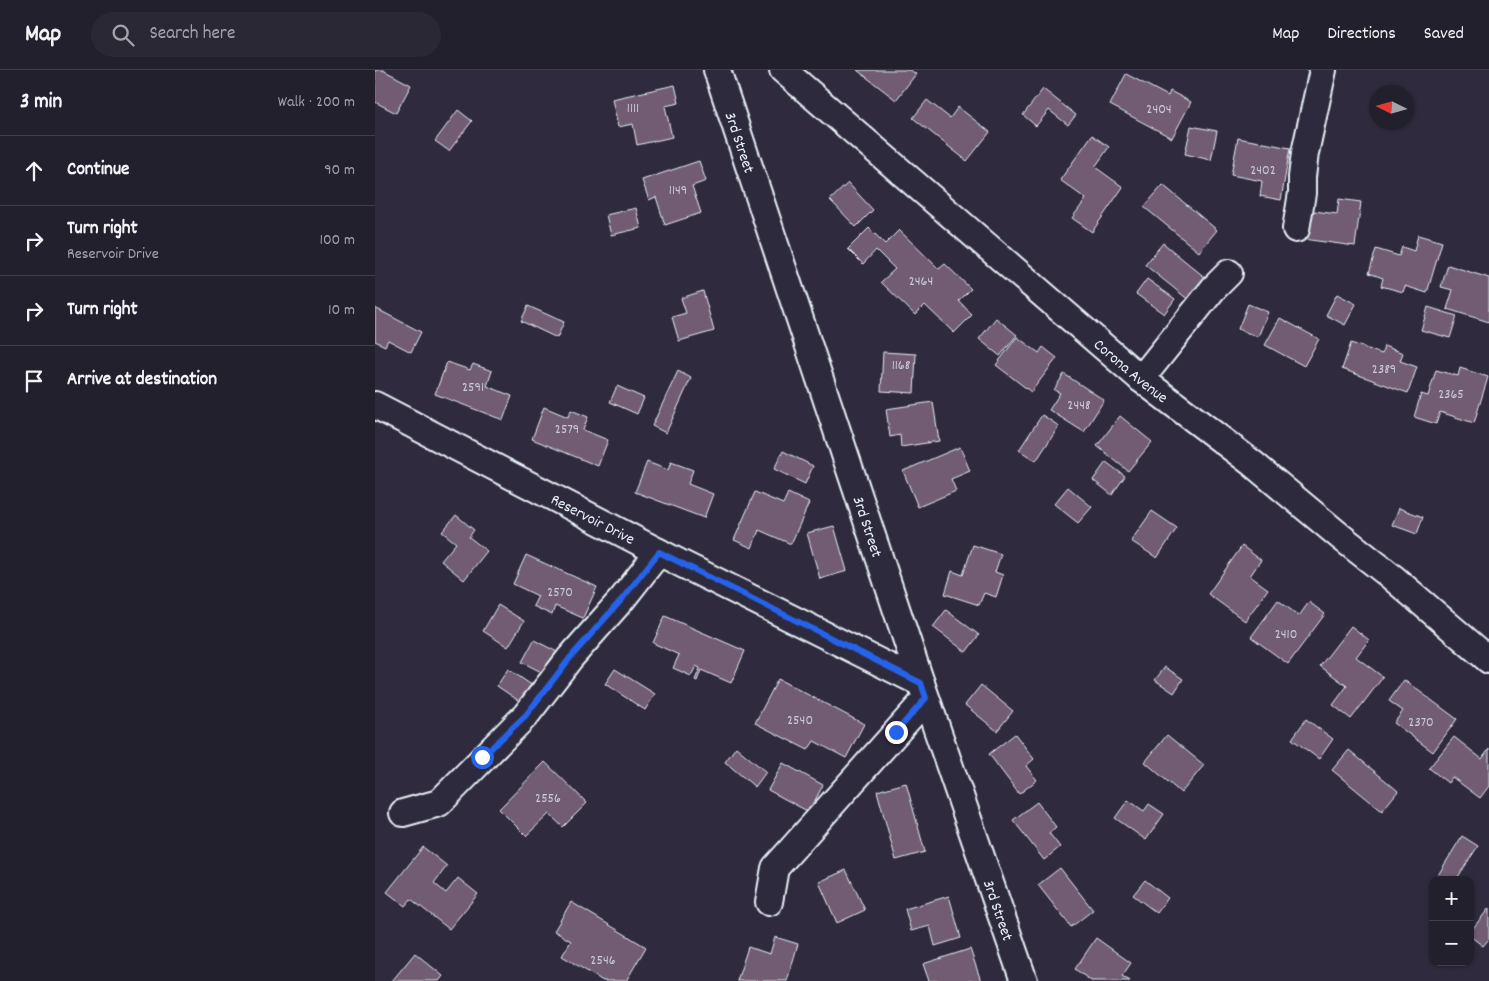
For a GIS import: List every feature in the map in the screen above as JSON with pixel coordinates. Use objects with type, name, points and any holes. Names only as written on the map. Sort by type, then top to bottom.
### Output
[{"type":"street","name":"3rd Street","points":[[717,70],[923,691],[1024,981]]},
{"type":"street","name":"Corona Avenue","points":[[783,70],[1141,379],[1252,463],[1489,660]]},
{"type":"street","points":[[1296,229],[1302,193],[1305,153],[1323,70]]},
{"type":"street","points":[[1141,379],[1213,289],[1229,274]]},
{"type":"street","name":"Reservoir Drive","points":[[375,405],[923,691]]},
{"type":"street","points":[[403,813],[439,802],[526,715],[570,658],[623,598],[659,552]]},
{"type":"street","points":[[769,902],[775,868],[923,691]]},
{"type":"building","points":[[375,70],[383,70],[411,85],[396,113],[375,102]]},
{"type":"building","points":[[857,70],[910,70],[916,74],[896,100]]},
{"type":"building","points":[[1126,74],[1168,96],[1170,91],[1191,102],[1172,138],[1110,105]]},
{"type":"building","points":[[675,85],[679,103],[665,106],[672,137],[637,145],[633,124],[618,127],[612,99]]},
{"type":"building","points":[[1043,89],[1076,115],[1068,125],[1049,110],[1036,126],[1023,115]]},
{"type":"building","points":[[927,100],[950,118],[958,107],[990,132],[967,161],[913,118]]},
{"type":"building","points":[[458,110],[472,121],[449,151],[435,141]]},
{"type":"building","points":[[1191,126],[1217,131],[1211,160],[1185,154]]},
{"type":"building","points":[[1092,135],[1109,147],[1095,167],[1123,187],[1092,232],[1072,218],[1086,199],[1060,180]]},
{"type":"building","points":[[1238,138],[1290,148],[1281,200],[1260,196],[1262,181],[1231,175]]},
{"type":"building","points":[[699,161],[706,181],[692,186],[701,213],[665,225],[656,197],[649,200],[642,180]]},
{"type":"building","points":[[848,183],[873,210],[856,227],[830,200]]},
{"type":"building","points":[[1163,185],[1217,230],[1199,252],[1144,207]]},
{"type":"building","points":[[1339,199],[1361,202],[1355,246],[1303,239],[1306,210],[1337,214]]},
{"type":"building","points":[[636,208],[641,228],[611,235],[606,215]]},
{"type":"building","points":[[869,228],[885,244],[899,230],[939,269],[945,264],[971,289],[959,301],[972,315],[954,333],[925,305],[915,315],[881,282],[895,269],[876,250],[863,264],[848,249]]},
{"type":"building","points":[[1418,235],[1442,242],[1427,293],[1405,286],[1403,292],[1381,286],[1383,278],[1369,273],[1376,249],[1399,256],[1402,247],[1414,251]]},
{"type":"building","points":[[1163,243],[1207,279],[1190,301],[1145,265]]},
{"type":"building","points":[[1448,265],[1489,278],[1489,322],[1447,309],[1453,290],[1441,287]]},
{"type":"building","points":[[1147,279],[1175,299],[1164,314],[1136,294]]},
{"type":"building","points":[[703,291],[714,331],[679,341],[672,317],[686,313],[681,298]]},
{"type":"building","points":[[1337,294],[1356,304],[1345,325],[1326,315]]},
{"type":"building","points":[[1248,304],[1268,312],[1258,337],[1238,329]]},
{"type":"building","points":[[528,306],[564,322],[557,338],[521,321]]},
{"type":"building","points":[[1428,307],[1457,316],[1450,338],[1421,330]]},
{"type":"building","points":[[375,308],[421,332],[411,352],[388,340],[385,346],[375,341]]},
{"type":"building","points":[[996,318],[1017,335],[1000,356],[979,339]]},
{"type":"building","points":[[1280,318],[1319,339],[1304,366],[1265,345]]},
{"type":"building","points":[[1017,337],[1039,353],[1043,347],[1057,358],[1031,392],[996,365]]},
{"type":"building","points":[[1351,343],[1382,354],[1384,346],[1403,353],[1400,361],[1417,367],[1408,393],[1342,369]]},
{"type":"building","points":[[883,352],[916,354],[914,393],[881,391]]},
{"type":"building","points":[[447,362],[470,370],[473,364],[492,371],[487,386],[512,396],[503,420],[435,394]]},
{"type":"building","points":[[1460,368],[1488,377],[1474,423],[1440,412],[1436,424],[1414,417],[1421,394],[1428,396],[1436,370],[1458,376]]},
{"type":"building","points":[[678,371],[691,378],[666,433],[652,426]]},
{"type":"building","points":[[1064,374],[1104,400],[1084,432],[1049,410],[1060,393],[1054,390]]},
{"type":"building","points":[[617,386],[644,398],[637,414],[610,402]]},
{"type":"building","points":[[933,402],[939,441],[901,447],[900,435],[890,437],[886,409]]},
{"type":"building","points":[[544,407],[568,417],[571,410],[588,417],[583,430],[608,440],[598,466],[532,439]]},
{"type":"building","points":[[1042,415],[1059,426],[1036,461],[1019,450]]},
{"type":"building","points":[[1120,416],[1152,442],[1128,471],[1097,446]]},
{"type":"building","points":[[960,447],[970,471],[951,479],[956,491],[918,507],[903,471]]},
{"type":"building","points":[[783,451],[813,466],[805,484],[774,469]]},
{"type":"building","points":[[647,462],[668,470],[671,462],[693,470],[688,484],[713,494],[704,518],[635,492]]},
{"type":"building","points":[[1106,462],[1125,476],[1112,495],[1093,480]]},
{"type":"building","points":[[1068,487],[1092,507],[1078,523],[1054,504]]},
{"type":"building","points":[[755,492],[783,504],[788,493],[809,503],[791,544],[759,530],[752,548],[734,540]]},
{"type":"building","points":[[1399,508],[1423,517],[1417,534],[1392,525]]},
{"type":"building","points":[[1152,511],[1177,528],[1157,558],[1131,541]]},
{"type":"building","points":[[456,515],[474,530],[469,537],[487,551],[464,580],[441,561],[456,543],[442,532]]},
{"type":"building","points":[[834,526],[847,571],[820,579],[807,533]]},
{"type":"building","points":[[973,545],[1001,554],[995,572],[1003,575],[996,597],[984,593],[979,605],[945,594],[952,571],[963,575]]},
{"type":"building","points":[[1242,546],[1261,560],[1250,576],[1268,589],[1245,621],[1208,594]]},
{"type":"building","points":[[526,555],[597,587],[583,618],[555,606],[552,615],[533,606],[538,596],[513,584]]},
{"type":"building","points":[[1278,600],[1299,616],[1309,602],[1325,614],[1288,664],[1251,637]]},
{"type":"building","points":[[498,605],[524,621],[508,647],[483,631]]},
{"type":"building","points":[[946,610],[979,635],[966,652],[933,627]]},
{"type":"building","points":[[665,616],[745,651],[731,683],[701,670],[697,681],[695,680],[700,668],[696,666],[691,676],[673,668],[679,655],[653,643]]},
{"type":"building","points":[[1351,626],[1369,640],[1356,657],[1383,677],[1351,719],[1333,705],[1347,686],[1320,666]]},
{"type":"building","points":[[534,640],[561,654],[549,676],[522,662]]},
{"type":"building","points":[[1165,667],[1183,679],[1174,693],[1155,680]]},
{"type":"building","points":[[508,669],[536,688],[525,705],[497,686]]},
{"type":"building","points":[[615,669],[655,694],[645,710],[605,684]]},
{"type":"building","points":[[778,679],[864,724],[846,758],[814,741],[808,750],[755,723]]},
{"type":"building","points":[[1404,680],[1457,719],[1433,752],[1394,723],[1403,711],[1389,701]]},
{"type":"building","points":[[981,685],[1013,711],[997,731],[965,705]]},
{"type":"building","points":[[1306,719],[1333,739],[1319,759],[1292,739]]},
{"type":"building","points":[[1015,734],[1034,759],[1026,766],[1037,780],[1019,794],[989,754]]},
{"type":"building","points":[[1167,735],[1204,765],[1181,793],[1145,762]]},
{"type":"building","points":[[1454,737],[1482,759],[1489,749],[1489,786],[1480,798],[1452,777],[1448,783],[1429,768]]},
{"type":"building","points":[[736,747],[766,772],[755,787],[725,762]]},
{"type":"building","points":[[1349,750],[1398,791],[1382,811],[1332,770]]},
{"type":"building","points":[[545,762],[587,803],[563,827],[549,814],[526,836],[499,809]]},
{"type":"building","points":[[783,763],[823,785],[809,812],[768,790]]},
{"type":"building","points":[[906,783],[925,852],[896,860],[877,791]]},
{"type":"building","points":[[1128,800],[1144,811],[1149,804],[1164,814],[1146,840],[1115,818]]},
{"type":"building","points":[[1037,802],[1056,827],[1049,833],[1060,847],[1044,860],[1013,820]]},
{"type":"building","points":[[1462,836],[1478,846],[1459,876],[1437,876]]},
{"type":"building","points":[[423,847],[447,866],[434,883],[446,893],[458,878],[478,894],[449,929],[411,899],[405,906],[387,892]]},
{"type":"building","points":[[1060,868],[1093,910],[1071,927],[1038,885]]},
{"type":"building","points":[[846,870],[865,910],[837,923],[819,882]]},
{"type":"building","points":[[1145,880],[1168,898],[1157,913],[1133,895]]},
{"type":"building","points":[[949,896],[961,938],[935,946],[930,926],[911,931],[905,909]]},
{"type":"building","points":[[571,902],[646,947],[626,981],[603,981],[562,956],[571,941],[554,931]]},
{"type":"building","points":[[1489,908],[1489,939],[1483,946],[1474,939],[1474,927]]},
{"type":"building","points":[[775,937],[798,944],[787,981],[737,981],[748,947],[770,954]]},
{"type":"building","points":[[1096,938],[1131,963],[1122,976],[1130,981],[1091,981],[1075,969]]},
{"type":"building","points":[[970,949],[981,981],[929,981],[923,964]]},
{"type":"building","points":[[415,953],[443,976],[439,981],[392,981]]},
{"type":"route","points":[[482,757],[526,715],[570,658],[623,598],[659,552],[921,683],[926,698],[896,732]]}]
